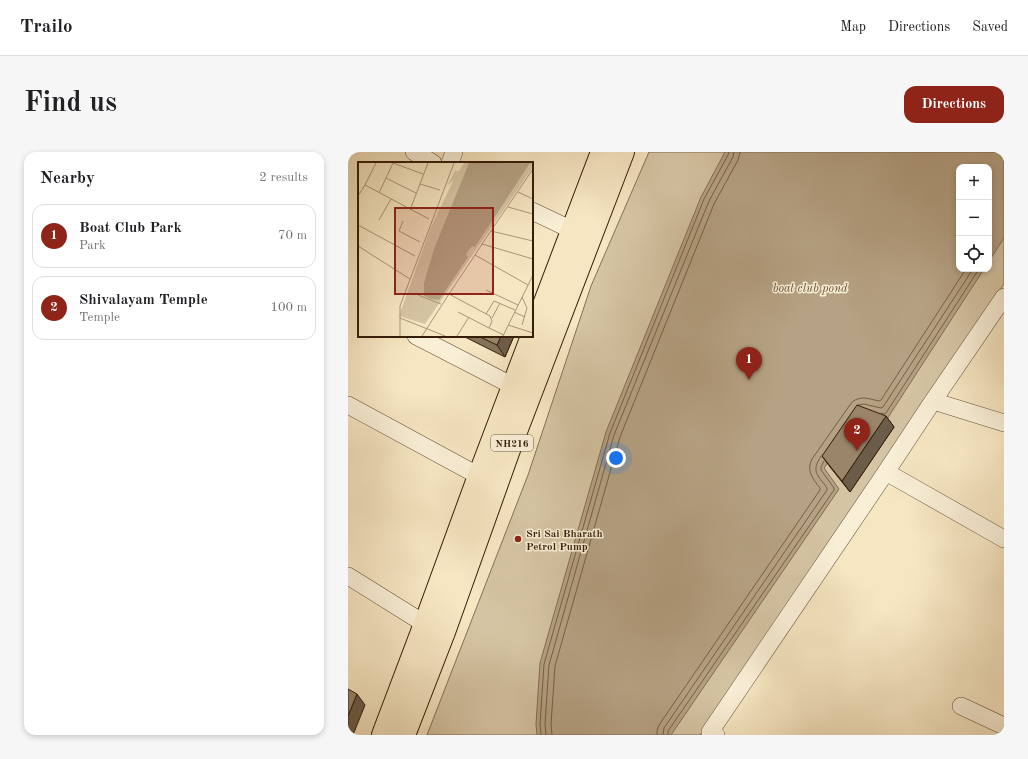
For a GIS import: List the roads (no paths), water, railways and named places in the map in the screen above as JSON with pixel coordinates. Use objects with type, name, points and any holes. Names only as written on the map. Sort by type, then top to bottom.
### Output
[{"type":"highway","name":"NH216","points":[[533,333],[602,152]]},
{"type":"highway","name":"NH216","points":[[383,735],[434,628],[510,447],[623,152]]},
{"type":"highway","name":"NH216","points":[[404,735],[479,476],[532,337]]},
{"type":"street","points":[[414,152],[431,162]]},
{"type":"street","points":[[450,162],[454,152]]},
{"type":"street","points":[[533,211],[572,230]]},
{"type":"street","points":[[711,734],[933,401],[999,313],[1004,297]]},
{"type":"street","points":[[418,337],[513,386]]},
{"type":"street","points":[[933,401],[1004,423]]},
{"type":"street","points":[[348,405],[479,476]]},
{"type":"street","points":[[886,472],[1004,539]]},
{"type":"street","points":[[348,576],[434,628]]},
{"type":"street","points":[[960,706],[1004,726]]},
{"type":"water","name":"boat club pond","points":[[725,152],[1004,152],[1004,238],[992,256],[992,164],[956,164],[956,272],[982,272],[887,419],[862,413],[824,468],[839,489],[671,735],[537,735],[536,724],[540,663],[606,432],[701,197]]},
{"type":"place","name":"Boat Club Park","points":[[749,380]]},
{"type":"place","name":"Shivalayam Temple","points":[[857,451]]},
{"type":"place","name":"Sri Sai Bharath Petrol Pump","points":[[518,539]]}]
